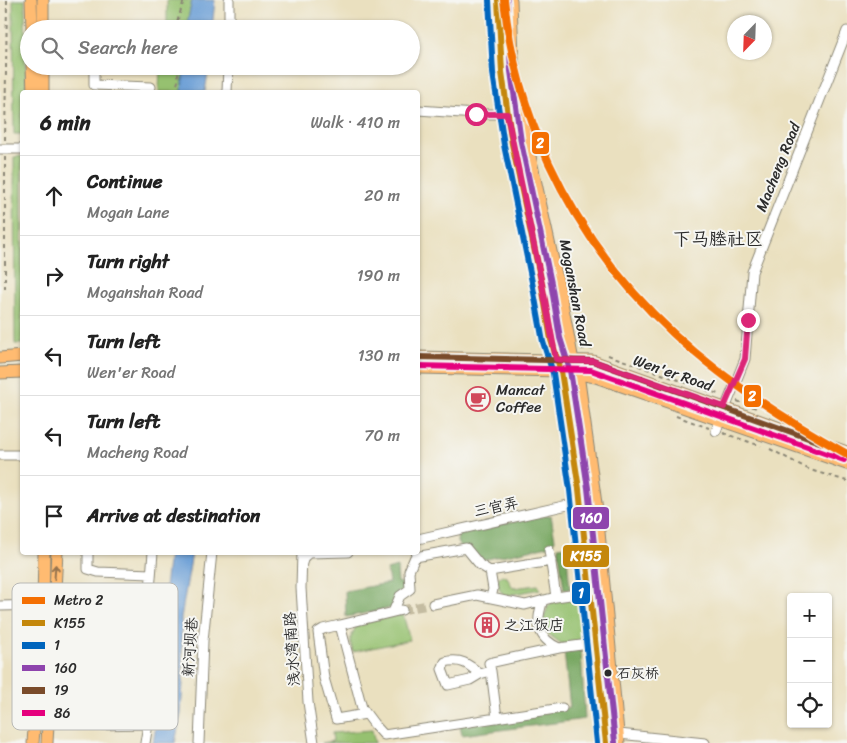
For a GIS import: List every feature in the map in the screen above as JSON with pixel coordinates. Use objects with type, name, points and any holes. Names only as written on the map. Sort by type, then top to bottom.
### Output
[{"type":"main road","points":[[31,0],[32,20]]},
{"type":"main road","points":[[43,0],[43,20]]},
{"type":"main road","name":"Moganshan Road","points":[[498,0],[499,55],[507,114],[556,359],[561,370],[581,502],[606,743]]},
{"type":"main road","name":"Moganshan Road","points":[[511,0],[513,57],[520,110],[560,292],[573,361],[578,374],[596,511],[619,738]]},
{"type":"main road","points":[[32,75],[33,90]]},
{"type":"main road","points":[[43,75],[43,90]]},
{"type":"main road","points":[[0,358],[20,356]]},
{"type":"main road","name":"Wen'er Road","points":[[420,357],[593,361],[847,452]]},
{"type":"main road","name":"Wen'er Road","points":[[420,368],[561,370],[596,377],[847,464]]},
{"type":"main road","points":[[0,373],[20,372]]},
{"type":"main road","points":[[44,555],[46,583]]},
{"type":"main road","points":[[52,583],[56,555]]},
{"type":"main road","points":[[33,743],[34,730]]},
{"type":"main road","points":[[47,743],[48,730]]},
{"type":"street","points":[[229,0],[229,20]]},
{"type":"street","name":"Macheng Road","points":[[716,431],[724,407],[745,359],[752,272],[847,31]]},
{"type":"street","points":[[94,75],[94,85],[151,87]]},
{"type":"street","points":[[227,90],[228,75]]},
{"type":"street","points":[[420,110],[507,114]]},
{"type":"street","points":[[0,149],[20,149]]},
{"type":"street","points":[[0,455],[20,455]]},
{"type":"street","name":"三官弄","points":[[420,539],[581,502]]},
{"type":"street","points":[[366,714],[336,719],[324,678],[318,632],[340,624],[398,611],[400,596],[410,588],[409,571],[415,557],[466,548],[480,565],[490,571],[551,562]]},
{"type":"street","points":[[550,550],[556,597]]},
{"type":"street","points":[[88,555],[88,569],[98,572],[152,574]]},
{"type":"street","points":[[151,583],[153,555]]},
{"type":"street","name":"新河坝巷","points":[[199,743],[202,641],[212,555]]},
{"type":"street","name":"浅水湾南路","points":[[302,555],[301,588],[308,702],[314,743]]},
{"type":"street","points":[[302,564],[306,555]]},
{"type":"street","points":[[490,571],[493,589],[491,598]]},
{"type":"street","points":[[432,604],[477,595],[525,605],[556,597],[591,592]]},
{"type":"street","points":[[542,600],[539,610],[540,630],[545,639],[559,648]]},
{"type":"street","points":[[340,624],[362,708],[384,735],[562,708]]},
{"type":"street","points":[[496,718],[489,663],[559,648],[596,643]]},
{"type":"street","points":[[480,674],[491,671]]},
{"type":"street","points":[[145,743],[147,730]]},
{"type":"street","points":[[619,738],[705,743]]},
{"type":"path","points":[[178,20],[184,0]]},
{"type":"path","points":[[176,90],[178,75]]},
{"type":"path","points":[[670,414],[761,446]]},
{"type":"path","points":[[770,449],[810,470],[847,481]]},
{"type":"green space","points":[[13,0],[25,0],[25,20],[20,20],[20,75],[26,75],[26,90],[20,90],[20,134],[14,134]]},
{"type":"green space","points":[[167,0],[192,0],[188,20],[167,20]]},
{"type":"green space","points":[[160,75],[183,75],[182,90],[159,90]]},
{"type":"green space","points":[[20,156],[20,344],[15,344],[14,157]]},
{"type":"green space","points":[[551,515],[555,540],[548,546],[473,562],[457,542],[458,532]]},
{"type":"green space","points":[[566,546],[570,589],[564,590],[558,547]]},
{"type":"green space","points":[[397,567],[398,583],[407,582],[406,591],[392,608],[346,617],[345,591],[389,583],[387,570]]},
{"type":"green space","points":[[502,575],[507,577],[513,588],[538,585],[540,589],[504,596],[499,588],[498,578]]},
{"type":"green space","points":[[573,598],[579,600],[580,642],[562,644],[548,634],[543,620],[548,606],[553,601]]},
{"type":"green space","points":[[403,614],[410,640],[353,652],[350,640],[356,626]]},
{"type":"green space","points":[[577,649],[581,651],[585,719],[462,735],[460,725],[570,708],[564,651]]},
{"type":"green space","points":[[372,730],[375,743],[322,743],[333,741],[332,733]]},
{"type":"water","points":[[192,0],[215,0],[213,20],[188,20]]},
{"type":"water","points":[[183,75],[208,75],[205,90],[182,90]]},
{"type":"water","points":[[169,555],[192,555],[181,618],[183,683],[178,728],[178,583],[166,583]]},
{"type":"water","points":[[155,730],[178,730],[175,743],[153,743]]},
{"type":"tunnel","points":[[402,610],[433,604]]},
{"type":"metro line","name":"2","points":[[504,0],[510,42],[520,83],[540,143],[575,212],[604,256],[637,297],[673,333],[713,367],[755,398],[847,454]]},
{"type":"transit line","name":"1","points":[[489,0],[493,73],[504,145],[543,342],[553,373],[570,490],[597,743]]},
{"type":"transit line","name":"K155","points":[[498,0],[502,72],[512,144],[542,285],[551,340],[561,371],[579,489],[606,743]]},
{"type":"transit line","name":"160","points":[[507,0],[511,71],[521,142],[551,283],[560,338],[570,370],[588,488],[615,742]]},
{"type":"transit line","name":"19","points":[[420,357],[593,361],[847,452]]},
{"type":"transit line","name":"86","points":[[420,366],[591,370],[844,460]]},
{"type":"place","name":"Mancat Coffee","points":[[478,399]]},
{"type":"place","name":"之江饭店","points":[[487,625]]},
{"type":"place","name":"石灰桥","points":[[608,673]]},
{"type":"district","name":"下马塍社区","points":[[718,239]]},
{"type":"route","points":[[476,114],[507,114],[556,359],[593,361],[724,407],[745,359],[748,320]]}]
